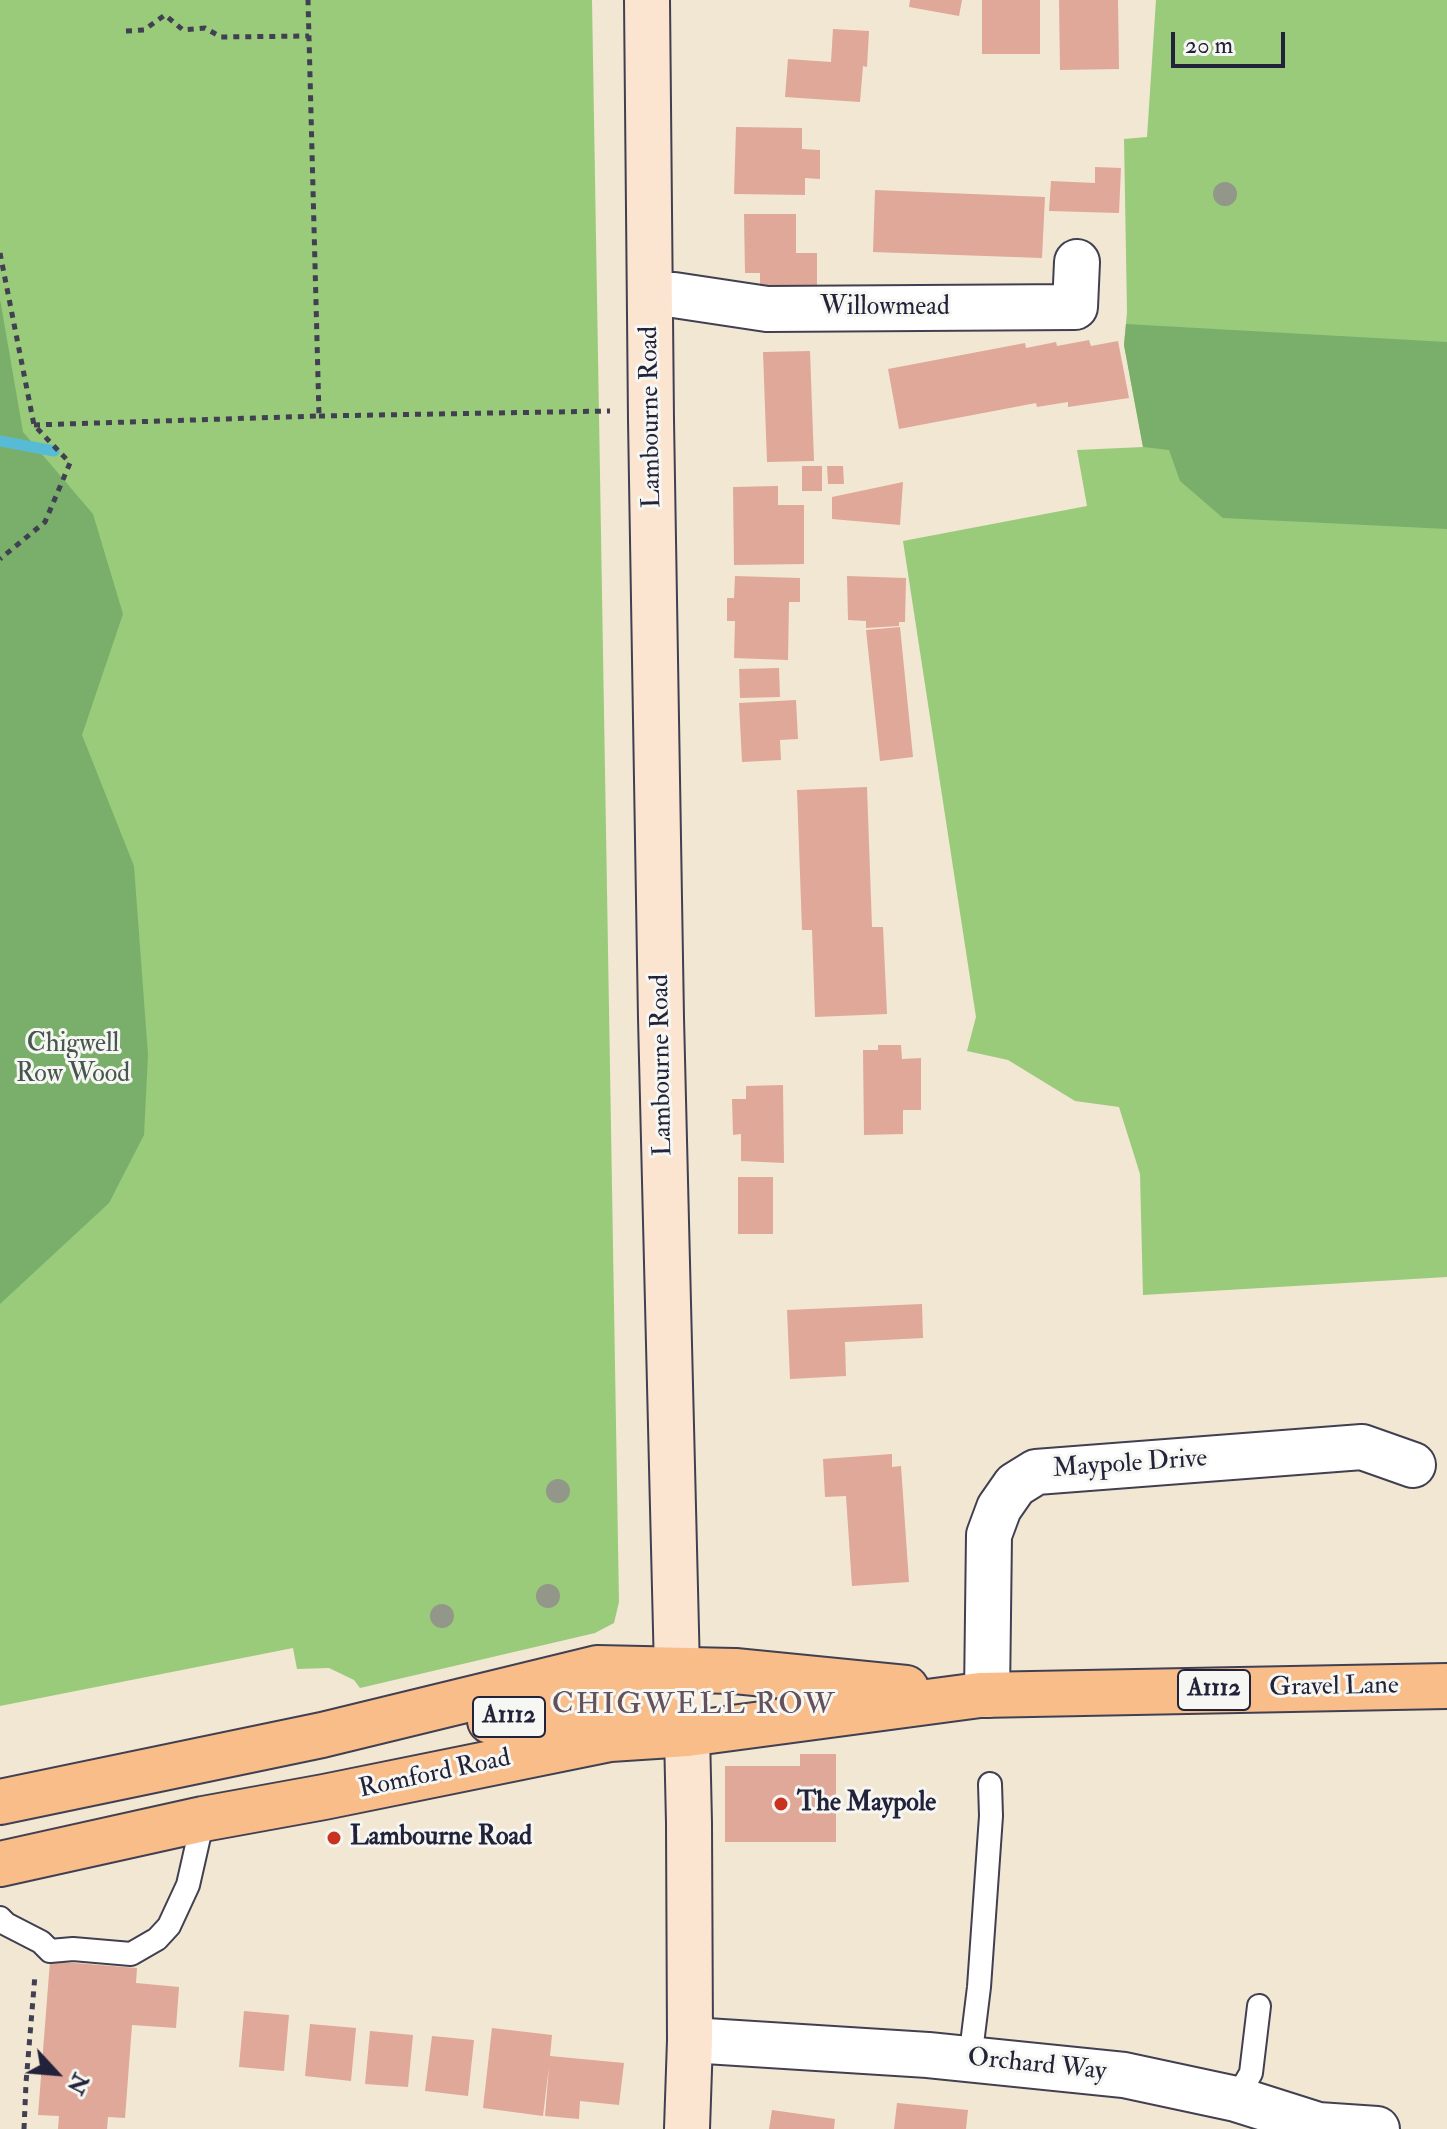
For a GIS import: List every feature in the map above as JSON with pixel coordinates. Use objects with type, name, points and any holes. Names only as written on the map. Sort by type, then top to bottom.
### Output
[{"type":"main road","name":"Lambourne Road","points":[[647,0],[658,834],[677,1670],[687,1734],[690,2040],[687,2129]]},
{"type":"main road","name":"Romford Road","points":[[0,1802],[322,1735],[597,1668],[677,1670]]},
{"type":"main road","name":"Gravel Lane","points":[[677,1670],[735,1671],[984,1695]]},
{"type":"main road","name":"Gravel Lane","points":[[687,1734],[984,1695],[1447,1686]]},
{"type":"main road","name":"Romford Road","points":[[322,1735],[364,1743],[635,1698],[687,1734]]},
{"type":"main road","name":"Romford Road","points":[[0,1864],[203,1819],[610,1739],[687,1734]]},
{"type":"street","name":"Willowmead","points":[[650,295],[674,295],[767,309],[1075,307],[1077,262]]},
{"type":"street","name":"Maypole Drive","points":[[984,1695],[989,1535],[999,1508],[1015,1485],[1036,1472],[1362,1447],[1413,1465]]},
{"type":"street","name":"Orchard Way","points":[[690,2040],[970,2060],[1124,2075],[1236,2099],[1318,2125],[1377,2129]]},
{"type":"lane","points":[[970,2060],[979,1987],[991,1816],[990,1784]]},
{"type":"lane","points":[[0,1918],[21,1934],[41,1942],[50,1951],[73,1949],[131,1954],[157,1939],[169,1926],[188,1885],[203,1819]]},
{"type":"lane","points":[[1236,2099],[1251,2073],[1259,2006]]},
{"type":"path","points":[[308,0],[319,416]]},
{"type":"path","points":[[126,31],[144,30],[165,15],[183,30],[205,28],[221,37],[309,36]]},
{"type":"path","points":[[0,253],[34,425],[70,463],[45,522],[0,559]]},
{"type":"path","points":[[34,425],[624,411]]},
{"type":"path","points":[[24,2129],[33,1992],[41,1942]]},
{"type":"green space","points":[[0,0],[592,0],[619,1602],[614,1623],[595,1633],[360,1688],[354,1680],[329,1668],[297,1669],[293,1648],[0,1706]]},
{"type":"green space","points":[[1156,0],[1447,0],[1447,1277],[1143,1295],[1140,1174],[1119,1107],[1075,1101],[1008,1060],[967,1051],[976,1017],[903,541],[1087,506],[1077,450],[1143,447],[1124,345],[1127,312],[1124,139],[1147,137]]},
{"type":"green space","name":"Chigwell Row Wood","points":[[0,299],[23,432],[93,514],[123,614],[82,735],[134,866],[148,1055],[144,1135],[109,1203],[0,1304]]},
{"type":"green space","points":[[1126,324],[1447,342],[1447,529],[1223,518],[1180,481],[1169,450],[1143,447],[1124,345]]},
{"type":"building","points":[[910,0],[962,0],[959,16],[909,7]]},
{"type":"building","points":[[982,0],[1040,0],[1040,54],[982,54]]},
{"type":"building","points":[[1059,0],[1118,0],[1119,69],[1060,70]]},
{"type":"building","points":[[833,29],[869,31],[867,67],[863,66],[860,102],[785,97],[788,59],[831,62]]},
{"type":"building","points":[[736,127],[802,128],[802,149],[820,150],[820,179],[805,178],[805,195],[734,194]]},
{"type":"building","points":[[1095,167],[1121,168],[1119,213],[1049,211],[1051,181],[1095,183]]},
{"type":"building","points":[[875,190],[1045,197],[1042,258],[873,252]]},
{"type":"building","points":[[744,214],[796,214],[796,253],[817,253],[817,287],[760,288],[760,273],[745,273]]},
{"type":"building","points":[[1089,340],[1091,346],[1118,341],[1129,398],[1068,407],[1068,402],[1037,407],[1036,403],[899,429],[888,369],[1025,343],[1026,348]]},
{"type":"building","points":[[810,351],[814,461],[767,462],[763,352]]},
{"type":"building","points":[[802,466],[822,466],[822,491],[802,491]]},
{"type":"building","points":[[827,466],[843,466],[844,484],[828,484]]},
{"type":"building","points":[[903,482],[900,525],[832,519],[832,497]]},
{"type":"building","points":[[778,486],[778,505],[804,505],[804,564],[734,565],[733,487]]},
{"type":"building","points":[[735,576],[800,578],[800,602],[789,602],[788,660],[734,658],[735,621],[727,621],[727,598],[734,598]]},
{"type":"building","points":[[847,576],[906,578],[905,622],[899,622],[899,626],[866,628],[866,621],[848,620]]},
{"type":"building","points":[[900,627],[913,757],[880,761],[866,630]]},
{"type":"building","points":[[779,668],[780,697],[740,698],[739,669]]},
{"type":"building","points":[[796,700],[798,739],[780,740],[781,760],[742,762],[739,703]]},
{"type":"building","points":[[867,787],[872,927],[883,927],[887,1014],[815,1017],[812,930],[802,930],[797,790]]},
{"type":"building","points":[[878,1045],[901,1045],[902,1059],[921,1058],[921,1110],[903,1110],[903,1134],[864,1135],[863,1050],[878,1050]]},
{"type":"building","points":[[783,1085],[784,1163],[741,1161],[741,1134],[733,1135],[732,1099],[746,1099],[746,1086]]},
{"type":"building","points":[[738,1177],[773,1177],[773,1234],[738,1234]]},
{"type":"building","points":[[922,1304],[923,1338],[845,1342],[846,1376],[790,1379],[787,1310]]},
{"type":"building","points":[[892,1454],[892,1467],[901,1466],[909,1582],[852,1586],[846,1496],[825,1497],[823,1459]]},
{"type":"building","name":"The Maypole","points":[[800,1754],[836,1754],[836,1842],[725,1842],[725,1766],[800,1766]]},
{"type":"building","points":[[50,1961],[137,1968],[136,1983],[179,1987],[176,2028],[132,2025],[125,2118],[108,2117],[107,2129],[58,2129],[59,2116],[38,2115]]},
{"type":"building","points":[[244,2011],[289,2015],[284,2071],[239,2067]]},
{"type":"building","points":[[310,2024],[356,2028],[351,2081],[305,2076]]},
{"type":"building","points":[[492,2028],[552,2035],[550,2056],[624,2063],[619,2105],[580,2101],[579,2119],[545,2116],[549,2066],[543,2116],[483,2108]]},
{"type":"building","points":[[370,2031],[413,2035],[408,2087],[365,2084]]},
{"type":"building","points":[[432,2036],[474,2040],[468,2096],[425,2091]]},
{"type":"building","points":[[897,2103],[968,2110],[966,2129],[894,2129]]},
{"type":"building","points":[[772,2110],[835,2119],[834,2129],[769,2129]]},
{"type":"waterway","points":[[0,441],[54,451]]},
{"type":"place","name":"The Maypole","points":[[781,1804]]},
{"type":"place","name":"Lambourne Road","points":[[334,1838]]},
{"type":"district","name":"CHIGWELL ROW","points":[[694,1707]]}]
